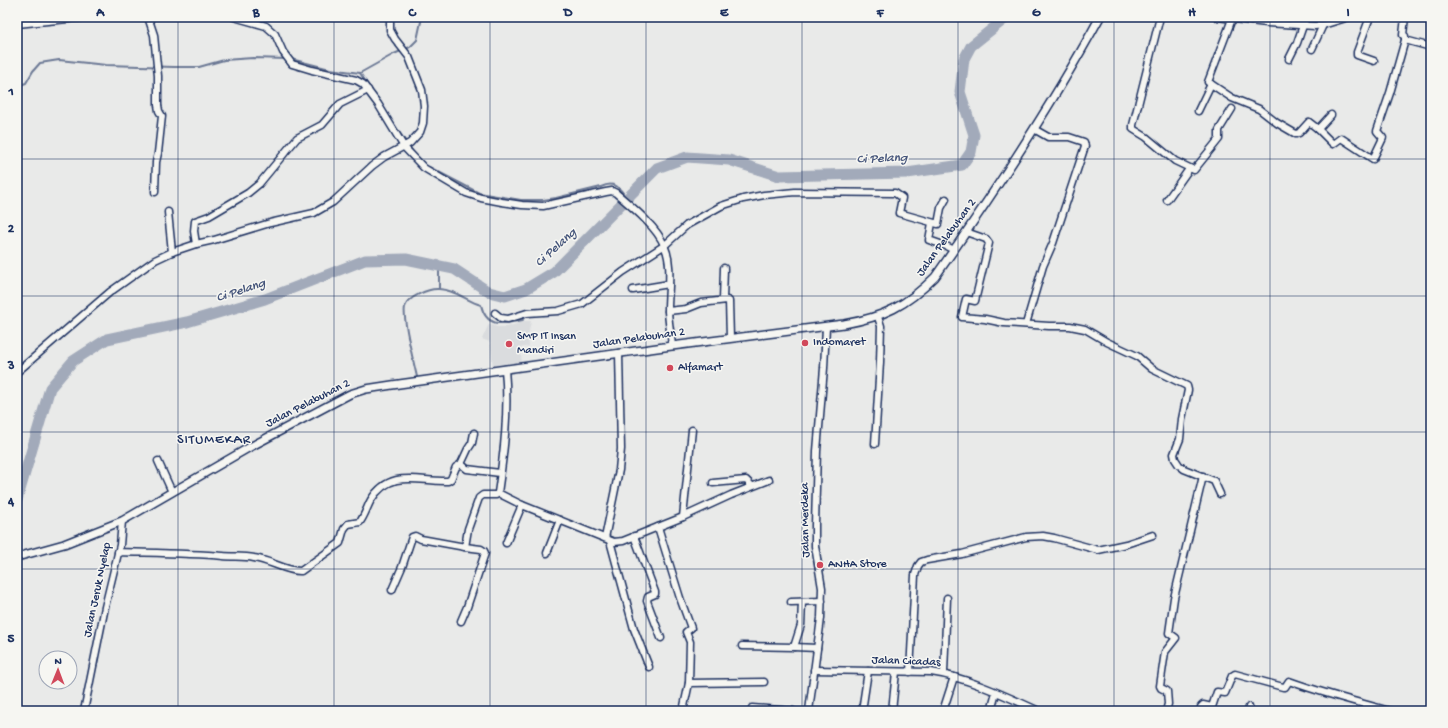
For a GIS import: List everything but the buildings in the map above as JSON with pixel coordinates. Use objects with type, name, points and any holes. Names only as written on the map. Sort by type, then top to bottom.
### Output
[{"type":"main road","name":"Jalan Pelabuhan 2","points":[[17,557],[64,544],[122,521],[263,440],[350,394],[366,389],[730,338],[826,327],[865,320],[894,309],[921,291],[935,277],[1034,129],[1100,17]]},
{"type":"street","points":[[18,21],[88,17]]},
{"type":"street","points":[[148,17],[154,35],[158,76],[158,105],[162,116],[156,162],[155,192]]},
{"type":"street","points":[[235,17],[266,26],[281,40],[283,52],[292,64],[356,80],[363,84],[424,168],[466,194],[522,205],[543,206],[606,192],[612,191],[616,193],[643,218],[661,238],[664,245],[668,262],[668,311],[672,346]]},
{"type":"street","points":[[17,372],[70,325],[122,283],[155,260],[172,252],[196,244],[214,240],[270,222],[314,213],[333,202],[372,166],[384,157],[406,145],[420,132],[423,123],[424,106],[422,90],[409,57],[390,30],[390,17]]},
{"type":"street","points":[[1160,17],[1139,97],[1133,127],[1137,132],[1146,137],[1175,161],[1189,169],[1194,170],[1219,139],[1219,130],[1232,109]]},
{"type":"street","points":[[1217,17],[1302,25],[1323,25],[1349,17]]},
{"type":"street","points":[[1289,59],[1306,17]]},
{"type":"street","points":[[1370,17],[1357,54],[1374,61]]},
{"type":"street","points":[[1232,19],[1208,81],[1211,84],[1232,98],[1259,109],[1277,123],[1296,134],[1299,134],[1309,122],[1333,144],[1341,138],[1373,159],[1383,138],[1377,131],[1378,125],[1390,94],[1405,40],[1405,36],[1403,35],[1404,17]]},
{"type":"street","points":[[1424,17],[1431,17]]},
{"type":"street","points":[[1312,49],[1323,25]]},
{"type":"street","points":[[1405,40],[1431,47]]},
{"type":"street","points":[[1198,111],[1211,84]]},
{"type":"street","points":[[196,244],[194,231],[196,221],[209,216],[248,193],[259,184],[297,138],[322,125],[340,104],[368,90]]},
{"type":"street","points":[[1318,129],[1331,115]]},
{"type":"street","points":[[1026,324],[1043,266],[1053,243],[1085,146],[1084,142],[1069,137],[1048,137],[1034,129]]},
{"type":"street","points":[[1167,200],[1189,169]]},
{"type":"street","points":[[496,313],[501,318],[508,319],[527,313],[558,311],[582,304],[623,272],[664,245],[687,225],[721,206],[743,199],[795,192],[895,193],[902,198],[899,212],[932,224],[938,224],[941,208],[946,200]]},
{"type":"street","points":[[168,212],[172,252]]},
{"type":"street","points":[[932,224],[929,240],[954,250]]},
{"type":"street","points":[[966,232],[986,239],[989,243],[975,301],[966,299],[962,317],[985,319],[1004,323],[1070,326],[1085,329],[1107,342],[1137,356],[1152,368],[1187,386],[1188,390],[1182,419],[1180,439],[1174,454],[1175,459],[1184,469],[1214,481],[1220,494]]},
{"type":"street","points":[[723,300],[724,268]]},
{"type":"street","points":[[633,290],[669,284]]},
{"type":"street","points":[[668,311],[686,308],[701,303],[727,300],[729,301],[730,338]]},
{"type":"street","points":[[874,444],[880,362],[881,326],[878,316]]},
{"type":"street","name":"Jalan Merdeka","points":[[809,711],[820,635],[822,601],[821,574],[815,546],[815,525],[817,451],[826,327]]},
{"type":"street","points":[[619,353],[621,449],[608,540],[634,629],[649,667]]},
{"type":"street","points":[[498,493],[506,436],[505,369]]},
{"type":"street","points":[[683,517],[692,430]]},
{"type":"street","points":[[118,552],[181,553],[253,557],[301,571],[340,543],[346,526],[350,523],[360,522],[371,500],[386,484],[407,478],[448,481],[456,467],[461,464],[468,448],[472,443],[474,433]]},
{"type":"street","points":[[158,461],[172,492]]},
{"type":"street","points":[[461,464],[467,469],[500,473]]},
{"type":"street","points":[[1166,711],[1168,704],[1167,691],[1160,686],[1166,652],[1176,638],[1169,633],[1174,598],[1203,476]]},
{"type":"street","points":[[713,483],[746,480],[752,486]]},
{"type":"street","points":[[498,493],[522,505],[608,540],[618,542],[683,517],[752,486],[769,480]]},
{"type":"street","points":[[465,547],[470,523],[479,498],[483,496],[496,495],[498,493]]},
{"type":"street","points":[[506,543],[522,505]]},
{"type":"street","points":[[547,553],[560,520]]},
{"type":"street","name":"Jalan Jeruk Nyelap","points":[[85,711],[105,606],[121,537],[122,521]]},
{"type":"street","points":[[658,527],[691,628],[686,632],[690,642],[689,683],[683,711]]},
{"type":"street","points":[[910,672],[915,575],[921,562],[962,554],[1026,537],[1043,536],[1098,550],[1126,544],[1153,535]]},
{"type":"street","points":[[634,536],[655,592],[655,594],[648,597],[646,601],[661,638]]},
{"type":"street","points":[[392,590],[402,567],[412,537],[481,549],[485,553],[467,607],[460,621]]},
{"type":"street","points":[[944,674],[947,598]]},
{"type":"street","points":[[791,602],[822,601]]},
{"type":"street","points":[[794,647],[801,625],[802,602]]},
{"type":"street","points":[[742,646],[817,648]]},
{"type":"street","name":"Jalan Cicadas","points":[[814,670],[931,672],[944,674],[1039,711]]},
{"type":"street","points":[[862,711],[868,671]]},
{"type":"street","points":[[892,711],[896,672]]},
{"type":"street","points":[[1201,711],[1201,706],[1204,705],[1212,707],[1217,692],[1223,694],[1225,692],[1232,676],[1235,674],[1283,688],[1289,681],[1340,698],[1358,701],[1390,711]]},
{"type":"street","points":[[943,711],[954,677]]},
{"type":"street","points":[[689,683],[764,682]]},
{"type":"street","points":[[991,711],[996,693]]},
{"type":"street","points":[[752,708],[793,711]]},
{"type":"shaded area","name":"SMP IT Insan Mandiri","points":[[525,321],[531,321],[528,337],[529,346],[520,348],[522,362],[493,366],[490,342],[482,339],[489,324],[497,327],[507,327]]},
{"type":"waterway","points":[[246,17],[266,22],[269,25]]},
{"type":"waterway","points":[[291,59],[330,69],[360,73],[410,47],[417,40],[422,17]]},
{"type":"waterway","name":"Ci Pelang","points":[[17,500],[50,388],[73,361],[107,339],[187,322],[265,299],[365,260],[406,259],[454,269],[489,292],[505,296],[526,289],[554,272],[657,168],[687,157],[729,160],[779,176],[907,173],[962,165],[971,152],[974,135],[960,92],[964,59],[971,46],[1007,17]]},
{"type":"waterway","points":[[17,21],[36,19]]},
{"type":"waterway","points":[[17,86],[26,83],[40,63],[59,60],[106,65],[199,67],[224,60],[253,58],[287,59]]},
{"type":"waterway","points":[[360,73],[374,94]]},
{"type":"waterway","points":[[397,129],[421,161]]},
{"type":"waterway","points":[[429,167],[479,193],[521,200],[543,200],[556,198],[610,184],[616,186],[627,198]]},
{"type":"waterway","points":[[439,266],[439,289]]},
{"type":"waterway","points":[[417,377],[405,321],[405,307],[410,300],[419,294],[435,289],[451,291],[481,305],[484,313],[492,322],[503,323],[523,320]]},
{"type":"place","name":"Indomaret","points":[[805,343]]},
{"type":"place","name":"SMP IT Insan Mandiri","points":[[509,344]]},
{"type":"place","name":"Alfamart","points":[[670,368]]},
{"type":"place","name":"ANHA Store","points":[[820,565]]},
{"type":"district","name":"SITUMEKAR","points":[[214,440]]}]
